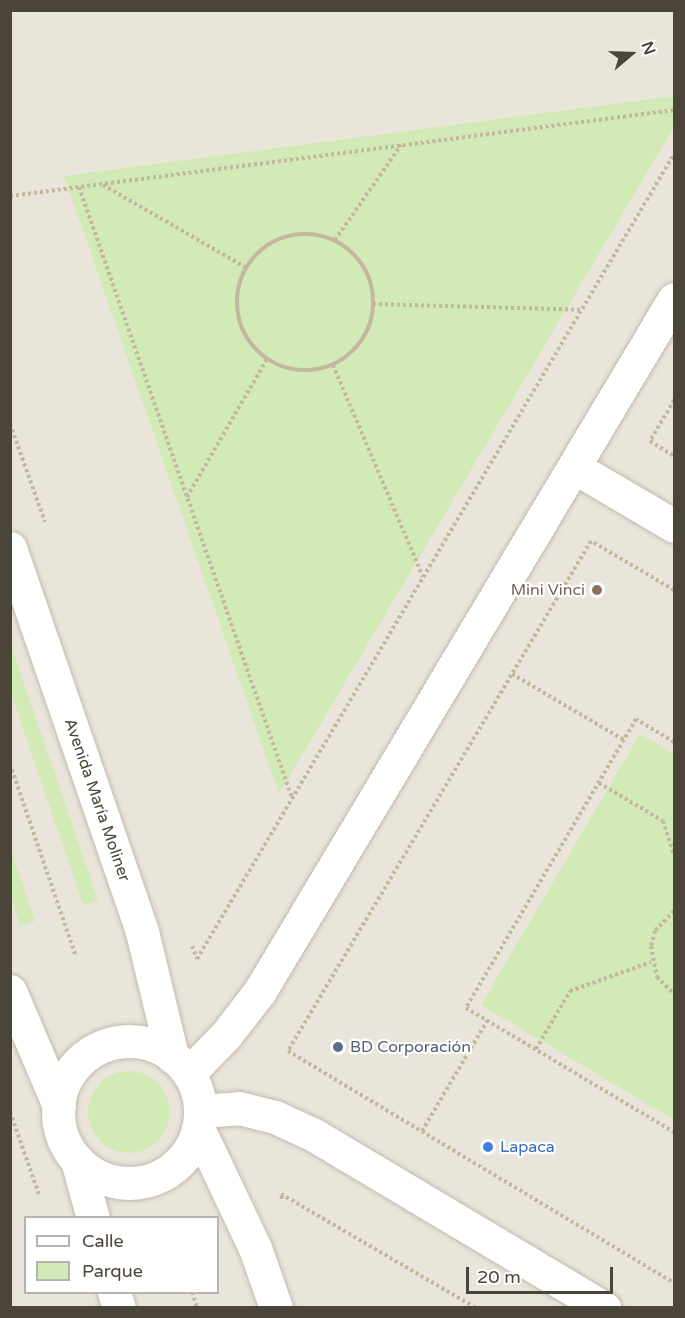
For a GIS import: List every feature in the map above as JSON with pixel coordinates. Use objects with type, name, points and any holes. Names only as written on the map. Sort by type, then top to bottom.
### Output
[{"type":"street","points":[[180,1064],[226,1035],[260,991],[675,299]]},
{"type":"street","points":[[573,467],[675,526]]},
{"type":"street","name":"Avenida María Moliner","points":[[10,548],[142,932],[180,1064]]},
{"type":"street","points":[[10,991],[58,1106],[62,1134],[77,1160],[92,1216]]},
{"type":"street","points":[[58,1106],[62,1087],[72,1069],[102,1045],[141,1042],[180,1064],[199,1119],[255,1248],[276,1308]]},
{"type":"street","points":[[199,1119],[239,1108],[274,1117],[314,1135],[604,1308]]},
{"type":"street","points":[[77,1160],[110,1180],[149,1180],[181,1159],[199,1119]]},
{"type":"path","points":[[10,196],[675,110]]},
{"type":"path","points":[[335,240],[401,145]]},
{"type":"path","points":[[190,939],[197,959],[675,154]]},
{"type":"path","points":[[102,184],[245,267]]},
{"type":"path","points":[[80,187],[292,799]]},
{"type":"path","points":[[302,233],[335,240],[361,263],[369,278],[373,304],[368,329],[359,344],[333,365],[299,371],[267,359],[244,334],[238,317],[236,301],[245,267],[263,248],[285,236],[302,233]]},
{"type":"path","points":[[373,304],[582,310]]},
{"type":"path","points":[[187,497],[267,359]]},
{"type":"path","points":[[333,365],[423,577]]},
{"type":"path","points":[[675,400],[650,441],[675,456]]},
{"type":"path","points":[[10,424],[46,525]]},
{"type":"path","points":[[675,590],[591,540],[288,1051],[675,1283]]},
{"type":"path","points":[[512,674],[624,740]]},
{"type":"path","points":[[675,742],[636,719],[466,1008],[675,1132]]},
{"type":"path","points":[[10,764],[75,954]]},
{"type":"path","points":[[599,783],[663,821],[675,855]]},
{"type":"path","points":[[675,911],[655,931],[651,962],[657,977],[675,994]]},
{"type":"path","points":[[536,1049],[570,991],[651,962]]},
{"type":"path","points":[[422,1132],[487,1021]]},
{"type":"path","points":[[10,1112],[43,1207]]},
{"type":"path","points":[[284,1204],[280,1194],[476,1308]]},
{"type":"shaded area","points":[[10,11],[674,11],[674,1307],[11,1307]]},
{"type":"green space","points":[[674,96],[674,127],[279,794],[64,176]]},
{"type":"green space","points":[[10,642],[98,900],[83,905],[11,693]]},
{"type":"green space","points":[[640,734],[674,754],[674,1120],[481,1005]]},
{"type":"green space","points":[[10,848],[35,921],[20,926],[11,898]]},
{"type":"green space","points":[[129,1071],[145,1074],[158,1083],[167,1096],[170,1112],[167,1128],[158,1141],[145,1150],[129,1153],[113,1150],[100,1141],[91,1128],[88,1112],[91,1096],[100,1083],[113,1074]]},
{"type":"place","name":"Mini Vinci","points":[[597,590]]},
{"type":"place","name":"BD Corporación","points":[[338,1047]]},
{"type":"place","name":"Lapaca","points":[[488,1147]]}]
